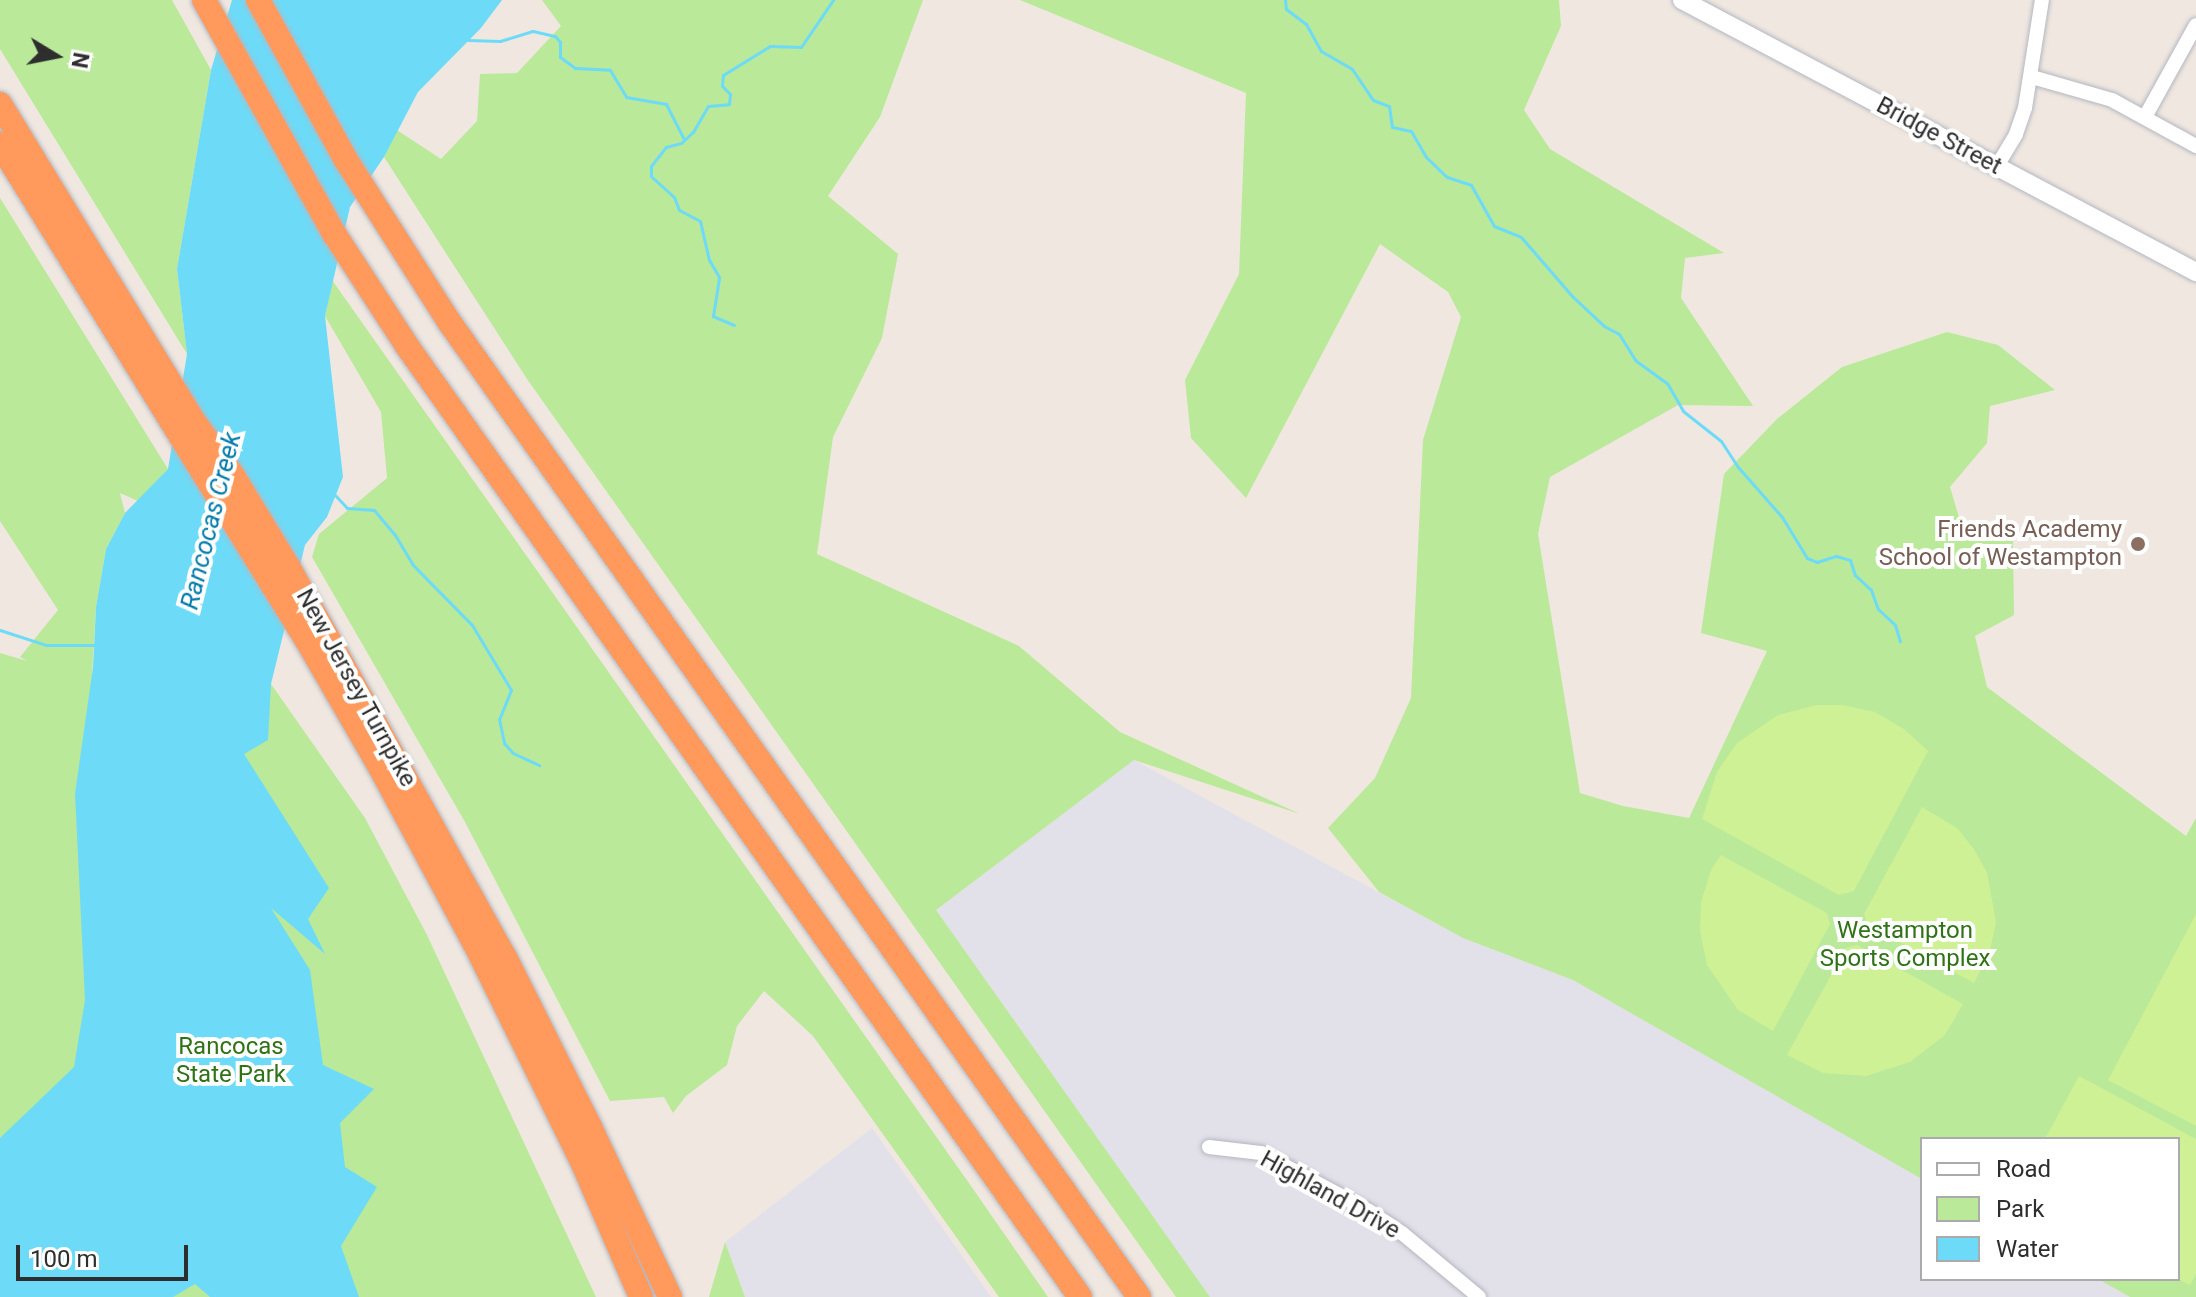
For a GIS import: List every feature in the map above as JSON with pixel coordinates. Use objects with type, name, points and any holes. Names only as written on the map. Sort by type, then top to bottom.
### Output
[{"type":"highway","points":[[258,0],[339,148],[397,243],[1139,1297]]},
{"type":"highway","points":[[210,11],[356,269],[1080,1297]]},
{"type":"highway","name":"New Jersey Turnpike","points":[[0,104],[195,423],[259,517],[311,628],[475,944],[605,1210],[641,1297]]},
{"type":"highway","name":"New Jersey Turnpike","points":[[0,144],[311,628],[505,957],[586,1118],[670,1297]]},
{"type":"main road","name":"Bridge Street","points":[[1682,0],[2196,272]]},
{"type":"street","points":[[1997,166],[2016,134],[2032,77],[2042,0]]},
{"type":"street","points":[[2145,117],[2196,25]]},
{"type":"street","points":[[2032,77],[2112,100],[2196,146]]},
{"type":"street","name":"Highland Drive","points":[[1209,1147],[1261,1153],[1369,1211],[1402,1233],[1479,1297]]},
{"type":"shaded area","points":[[1134,760],[1463,938],[1573,980],[1920,1178],[1920,1281],[2102,1281],[2130,1297],[1210,1297],[936,910]]},
{"type":"shaded area","points":[[872,1128],[991,1297],[745,1297],[725,1242]]},
{"type":"green space","points":[[0,0],[172,0],[211,70],[177,269],[187,354],[0,49]]},
{"type":"green space","points":[[542,0],[923,0],[880,117],[828,196],[898,254],[882,338],[833,437],[817,554],[1019,646],[1120,732],[1300,814],[1134,760],[936,910],[1210,1297],[1176,1297],[527,379],[384,157],[397,130],[441,159],[477,121],[480,74],[517,73],[561,26]]},
{"type":"green space","name":"Westampton Sports Complex","points":[[1020,0],[1559,0],[1561,26],[1524,110],[1550,149],[1724,253],[1685,258],[1681,298],[1753,406],[1678,405],[1550,477],[1538,534],[1580,793],[1623,806],[1689,818],[1767,651],[1701,633],[1724,474],[1777,419],[1842,367],[1947,332],[1998,345],[2055,390],[1990,406],[1987,443],[1950,487],[1963,531],[2013,541],[2014,615],[1975,636],[1987,687],[2186,836],[2196,818],[2196,1297],[2130,1297],[2102,1281],[2180,1281],[2180,1137],[1920,1137],[1920,1178],[1573,980],[1463,938],[1379,892],[1328,828],[1375,778],[1411,698],[1423,440],[1461,317],[1448,292],[1380,244],[1246,498],[1191,438],[1185,380],[1239,274],[1246,93]]},
{"type":"green space","name":"Rancocas State Park","points":[[0,198],[168,469],[138,501],[120,493],[125,513],[106,549],[96,607],[92,674],[271,684],[365,818],[427,935],[596,1297],[0,1297],[0,653],[27,661],[20,657],[58,610],[0,521]]},
{"type":"green space","points":[[332,280],[1048,1297],[999,1297],[813,1036],[764,991],[737,1026],[727,1065],[686,1096],[673,1113],[664,1097],[610,1101],[465,822],[312,557],[319,534],[387,478],[381,412],[325,316]]},
{"type":"green space","points":[[1817,705],[1843,705],[1875,712],[1904,729],[1928,751],[1854,891],[1839,895],[1702,819],[1717,772],[1737,743],[1778,715]]},
{"type":"green space","name":"Westampton Sports Complex","points":[[1922,807],[1957,828],[1974,849],[1987,873],[1996,922],[1990,951],[1974,983],[1868,925],[1864,914]]},
{"type":"green space","points":[[1721,855],[1827,913],[1830,924],[1773,1031],[1738,1010],[1707,965],[1700,931],[1701,902],[1711,870]]},
{"type":"green space","points":[[2196,914],[2196,1126],[2108,1080]]},
{"type":"green space","points":[[1857,945],[1963,1004],[1945,1035],[1910,1062],[1866,1076],[1823,1073],[1787,1055],[1846,948]]},
{"type":"green space","points":[[2079,1076],[2196,1139],[2196,1274],[2190,1285],[2180,1280],[2180,1137],[2046,1137]]},
{"type":"green space","points":[[725,1242],[745,1297],[709,1297]]},
{"type":"water","name":"Rancocas Creek","points":[[232,0],[502,0],[481,28],[418,92],[384,157],[350,207],[325,316],[343,477],[327,517],[305,545],[271,684],[268,740],[244,754],[329,888],[308,919],[325,954],[271,908],[310,970],[323,1065],[374,1089],[340,1123],[345,1167],[377,1187],[341,1246],[359,1297],[210,1297],[195,1284],[173,1297],[0,1297],[0,1138],[74,1067],[85,1000],[75,794],[93,667],[96,607],[106,549],[125,513],[168,469],[187,354],[177,269],[211,70]]},
{"type":"waterway","points":[[734,325],[713,316],[719,277],[709,260],[700,221],[679,210],[674,197],[651,176],[651,166],[666,147],[681,143],[693,132],[708,106],[729,104],[730,94],[722,86],[723,75],[770,46],[801,47],[833,0]]},
{"type":"waterway","points":[[1285,0],[1286,9],[1306,24],[1321,51],[1352,69],[1373,100],[1389,106],[1392,127],[1411,131],[1426,157],[1447,177],[1471,185],[1494,226],[1521,237],[1573,297],[1604,326],[1619,334],[1635,360],[1667,383],[1683,411],[1721,441],[1738,467],[1782,517],[1807,558],[1817,562],[1836,556],[1850,560],[1855,575],[1871,590],[1878,609],[1895,625],[1900,641]]},
{"type":"waterway","points":[[468,40],[500,41],[533,31],[555,36],[560,42],[560,57],[575,68],[610,70],[626,97],[666,104],[683,138]]},
{"type":"waterway","points":[[335,495],[347,508],[374,510],[395,535],[413,565],[472,625],[511,690],[499,719],[504,743],[513,753],[539,765]]},
{"type":"waterway","points":[[0,630],[46,645],[97,645]]},
{"type":"place","name":"Friends Academy School of Westampton","points":[[2138,544]]}]
